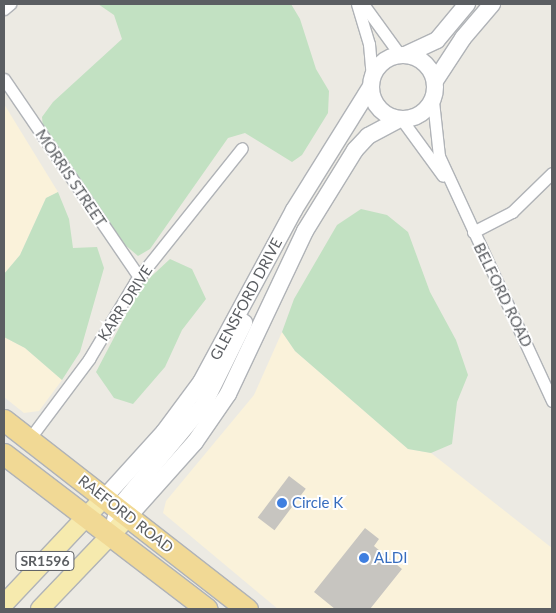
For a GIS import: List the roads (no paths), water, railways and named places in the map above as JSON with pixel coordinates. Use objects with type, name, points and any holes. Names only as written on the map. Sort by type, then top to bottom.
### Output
[{"type":"highway","name":"RAEFORD ROAD","points":[[4,420],[30,438],[247,609]]},
{"type":"highway","name":"RAEFORD ROAD","points":[[4,454],[207,609]]},
{"type":"main road","points":[[467,4],[436,40],[403,55],[385,60],[371,83],[378,109],[400,120],[418,116],[432,101],[435,81],[463,38],[492,4]]},
{"type":"main road","points":[[403,55],[425,63],[435,81]]},
{"type":"main road","name":"GLENSFORD DRIVE","points":[[118,507],[203,406],[236,345],[261,277],[294,210],[371,83]]},
{"type":"main road","name":"GLENSFORD DRIVE","points":[[118,507],[195,442],[228,394],[305,231],[355,150],[368,136],[400,120]]},
{"type":"main road","points":[[110,536],[118,507]]},
{"type":"main road","name":"SR1596","points":[[4,604],[86,518],[118,507]]},
{"type":"main road","name":"SR1596","points":[[40,609],[110,536]]},
{"type":"street","points":[[4,9],[10,4]]},
{"type":"street","points":[[357,4],[369,44],[371,83]]},
{"type":"street","points":[[363,4],[403,55]]},
{"type":"street","name":"MORRIS STREET","points":[[4,79],[139,277]]},
{"type":"street","name":"BELFORD ROAD","points":[[432,101],[434,137],[453,189],[548,380],[552,401]]},
{"type":"street","name":"BELFORD ROAD","points":[[400,120],[453,189]]},
{"type":"street","name":"KARR DRIVE","points":[[30,438],[90,359],[139,277],[242,148]]},
{"type":"street","points":[[473,232],[512,212],[552,173]]},
{"type":"place","name":"Circle K","points":[[282,503]]},
{"type":"place","name":"ALDI","points":[[364,558]]}]
